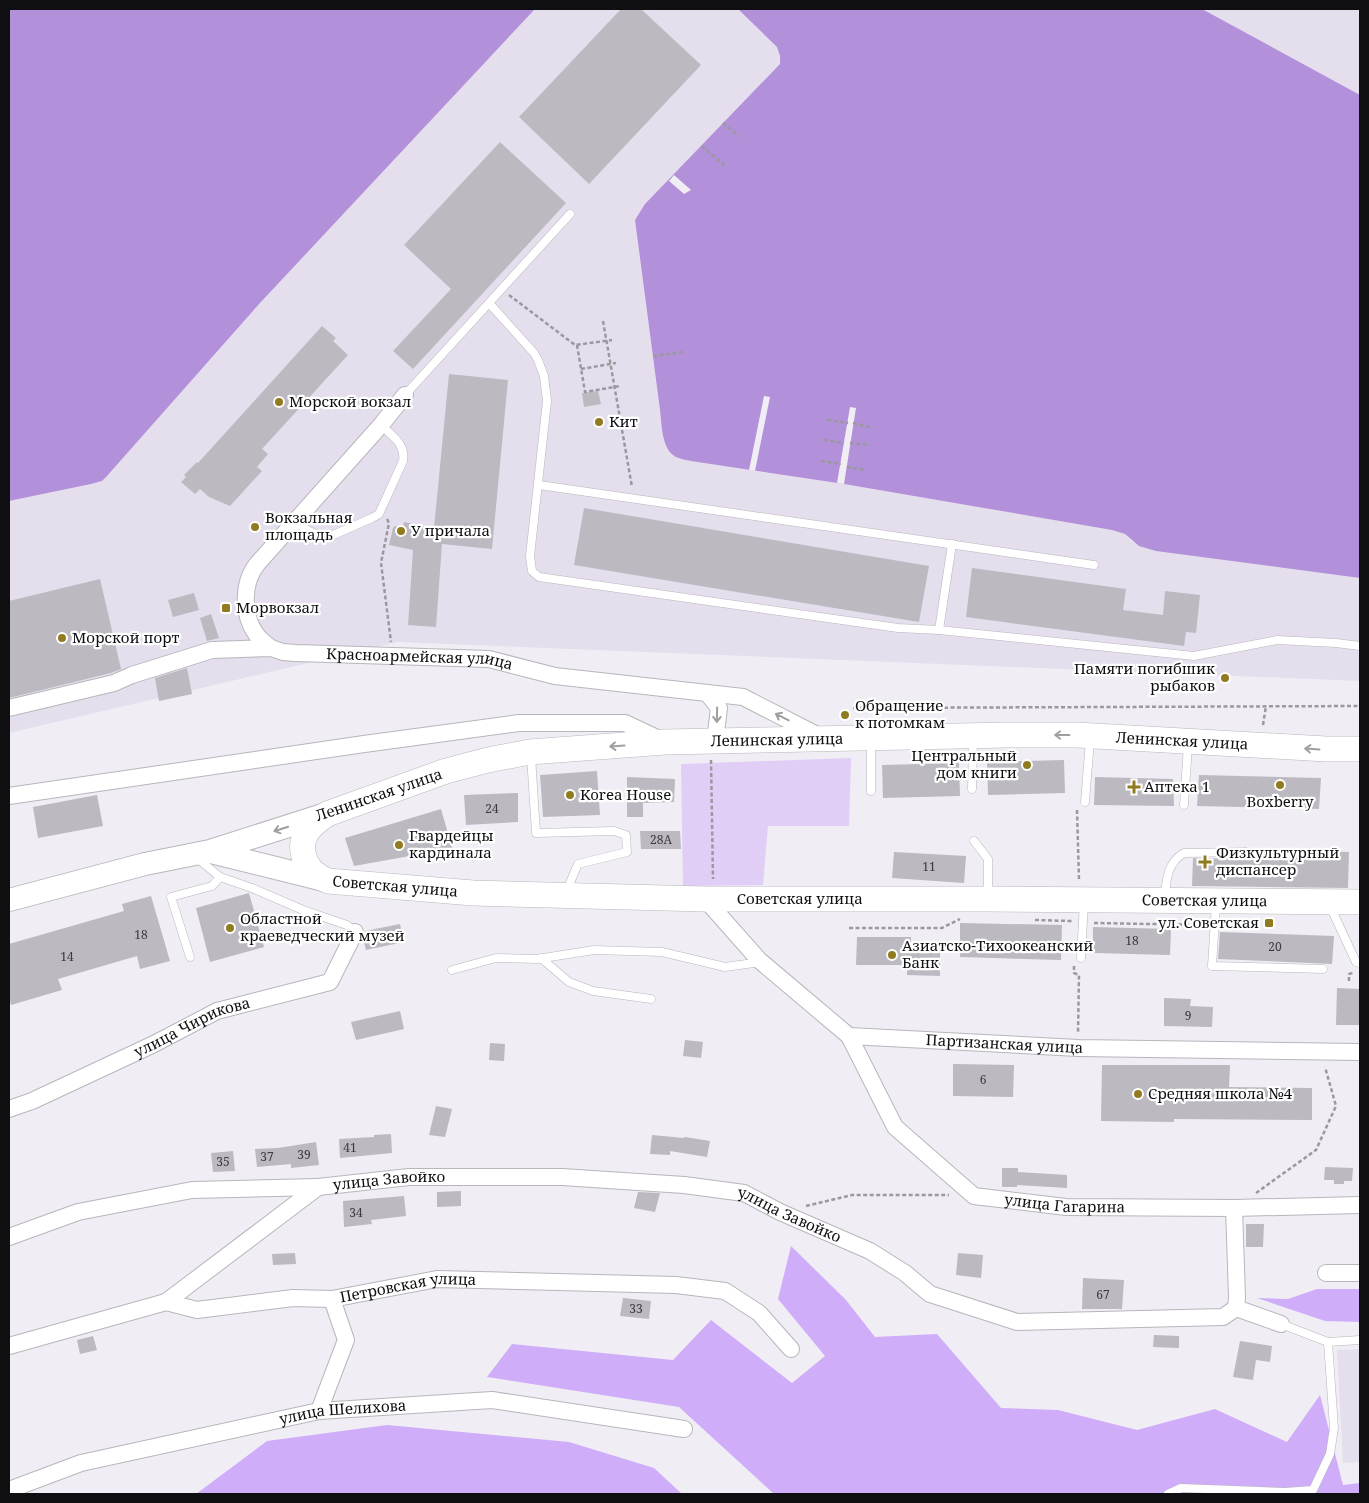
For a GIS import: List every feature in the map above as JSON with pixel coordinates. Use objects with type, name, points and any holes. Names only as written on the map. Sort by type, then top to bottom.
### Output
[{"type":"main road","name":"Ленинская улица","points":[[9,900],[146,864],[202,853],[327,814],[446,771],[530,752],[665,742],[713,747],[825,739],[1090,735],[1326,750],[1360,749]]},
{"type":"main road","name":"Советская улица","points":[[327,814],[313,825],[304,837],[303,846],[304,858],[309,867],[314,874],[328,881],[473,892],[565,895],[709,893],[1080,902],[1360,902]]},
{"type":"main road","name":"Ленинская улица","points":[[202,853],[328,881]]},
{"type":"street","points":[[271,648],[257,636],[250,622],[246,603],[247,586],[251,574],[406,395]]},
{"type":"street","name":"Красноармейская улица","points":[[9,708],[114,683],[132,675],[212,650],[271,648],[283,652],[296,653],[489,659],[555,676],[743,697],[825,739]]},
{"type":"street","points":[[707,693],[719,708],[713,747]]},
{"type":"street","points":[[9,796],[519,723],[625,723],[665,742]]},
{"type":"street","points":[[709,893],[761,962],[849,1036],[895,1127],[974,1196]]},
{"type":"street","name":"улица Чирикова","points":[[9,1109],[32,1101],[136,1052],[216,1011],[330,982],[354,932]]},
{"type":"street","name":"Партизанская улица","points":[[849,1036],[1078,1048],[1360,1052]]},
{"type":"street","name":"улица Завойко","points":[[9,1237],[78,1212],[192,1190],[318,1187],[409,1177],[562,1177],[684,1185],[744,1193],[780,1212],[870,1251],[905,1273],[930,1294],[1017,1322],[1223,1316],[1236,1308]]},
{"type":"street","name":"улица Завойко","points":[[166,1302],[318,1187]]},
{"type":"street","name":"улица Гагарина","points":[[974,1196],[1066,1207],[1234,1208],[1360,1205]]},
{"type":"street","points":[[1234,1208],[1236,1308],[1281,1324]]},
{"type":"street","points":[[1326,1273],[1360,1273]]},
{"type":"street","name":"Петровская улица","points":[[166,1302],[197,1310],[293,1298],[332,1299],[437,1279],[676,1285],[725,1291],[758,1313],[792,1349]]},
{"type":"street","points":[[319,1411],[346,1340],[332,1299]]},
{"type":"street","points":[[9,1346],[166,1302]]},
{"type":"street","name":"улица Шелихова","points":[[9,1490],[81,1463],[319,1411],[492,1400],[684,1429]]},
{"type":"lane","points":[[406,395],[570,214]]},
{"type":"lane","points":[[489,303],[534,353],[544,376],[547,401],[530,556],[532,571],[539,577],[898,628],[939,630],[1194,656],[1277,640],[1360,646]]},
{"type":"lane","points":[[296,522],[318,536],[328,537],[379,514],[403,461],[404,452],[400,444],[381,425]]},
{"type":"lane","points":[[539,485],[1094,565]]},
{"type":"lane","points":[[939,630],[952,544]]},
{"type":"lane","points":[[1081,804],[1090,735]]},
{"type":"lane","points":[[972,789],[973,736]]},
{"type":"lane","points":[[871,791],[872,738]]},
{"type":"lane","points":[[1184,805],[1188,740]]},
{"type":"lane","points":[[530,752],[536,833],[614,831],[626,835],[628,852],[578,864],[565,895]]},
{"type":"lane","points":[[974,841],[988,860],[988,899]]},
{"type":"lane","points":[[1165,901],[1169,870],[1175,858],[1184,853],[1246,852]]},
{"type":"lane","points":[[202,853],[220,877],[252,888],[303,910],[347,925],[354,932]]},
{"type":"lane","points":[[190,957],[170,897],[212,886],[220,877]]},
{"type":"lane","points":[[1080,902],[1081,958]]},
{"type":"lane","points":[[1216,902],[1212,966],[1323,969]]},
{"type":"lane","points":[[1328,902],[1356,962],[1360,963]]},
{"type":"lane","points":[[452,970],[496,958],[541,958],[594,950],[662,952],[725,967],[761,962]]},
{"type":"lane","points":[[541,958],[569,982],[593,991],[651,999]]},
{"type":"lane","points":[[1281,1324],[1328,1342],[1360,1340]]},
{"type":"lane","points":[[1168,1494],[1181,1488],[1285,1492],[1313,1490],[1330,1454],[1334,1428],[1328,1342]]},
{"type":"path","points":[[723,123],[738,136]]},
{"type":"path","points":[[702,146],[725,166]]},
{"type":"path","points":[[502,289],[575,346],[612,340]]},
{"type":"path","points":[[604,321],[634,498]]},
{"type":"path","points":[[578,345],[585,392],[620,386]]},
{"type":"path","points":[[653,356],[683,352]]},
{"type":"path","points":[[581,368],[616,363]]},
{"type":"path","points":[[827,420],[848,423]]},
{"type":"path","points":[[853,423],[869,426]]},
{"type":"path","points":[[824,440],[844,443]]},
{"type":"path","points":[[850,443],[870,445]]},
{"type":"path","points":[[821,461],[841,464]]},
{"type":"path","points":[[847,467],[866,470]]},
{"type":"path","points":[[383,507],[389,523],[381,563],[393,656]]},
{"type":"path","points":[[1263,725],[1266,706]]},
{"type":"path","points":[[853,708],[1360,706]]},
{"type":"path","points":[[709,893],[713,747]]},
{"type":"path","points":[[1028,920],[1080,902],[1081,804]]},
{"type":"path","points":[[849,928],[942,928],[961,919]]},
{"type":"path","points":[[1094,923],[1207,925]]},
{"type":"path","points":[[1074,964],[1074,973],[1079,975],[1078,1040]]},
{"type":"path","points":[[1234,1208],[1316,1150],[1336,1106],[1320,1051]]},
{"type":"path","points":[[780,1212],[852,1196],[931,1194],[974,1196]]},
{"type":"shaded area","points":[[9,9],[535,9],[260,303],[102,481],[9,501]]},
{"type":"shaded area","points":[[535,9],[738,9],[779,51],[780,64],[674,175],[635,220],[660,410],[755,471],[844,484],[1112,530],[1125,534],[1133,542],[1360,578],[1360,681],[398,642],[9,733],[9,501],[102,481],[260,303]]},
{"type":"shaded area","points":[[738,9],[1202,9],[1360,95],[1360,578],[1156,551],[1139,546],[1125,534],[1112,530],[844,484],[691,461],[678,458],[671,453],[667,448],[662,429],[635,220],[645,204],[780,64],[777,47]]},
{"type":"shaded area","points":[[1202,9],[1360,9],[1360,95],[1235,27]]},
{"type":"shaded area","points":[[851,758],[849,826],[768,826],[763,885],[683,886],[681,764]]},
{"type":"shaded area","points":[[791,1246],[846,1300],[875,1337],[937,1334],[1001,1408],[1058,1410],[1137,1430],[1215,1409],[1287,1442],[1320,1395],[1343,1485],[1360,1483],[1360,1494],[774,1494],[679,1407],[487,1377],[512,1344],[673,1360],[711,1320],[792,1383],[825,1356],[778,1299]]},
{"type":"shaded area","points":[[1317,1289],[1360,1289],[1360,1322],[1325,1321],[1257,1298],[1288,1299]]},
{"type":"shaded area","points":[[1360,1349],[1360,1462],[1343,1463],[1337,1350]]},
{"type":"shaded area","points":[[387,1425],[569,1442],[654,1468],[682,1494],[196,1494],[267,1441]]},
{"type":"pier","points":[[674,175],[691,190],[684,194],[669,181]]},
{"type":"pier","points":[[764,396],[770,397],[755,471],[749,470]]},
{"type":"pier","points":[[850,407],[856,408],[844,484],[837,483]]},
{"type":"building","points":[[621,9],[641,9],[701,65],[589,184],[519,117]]},
{"type":"building","points":[[500,142],[566,203],[413,369],[393,351],[451,289],[404,245]]},
{"type":"building","name":"Морской вокзал","points":[[322,326],[336,338],[333,341],[348,355],[262,449],[268,454],[257,467],[262,471],[230,506],[209,497],[200,489],[195,494],[181,482],[186,477],[184,475],[198,463]]},
{"type":"building","points":[[449,374],[508,380],[492,549],[442,544],[436,627],[408,625],[413,550],[389,545],[393,528],[395,526],[403,528],[404,522],[434,528]]},
{"type":"building","points":[[598,391],[601,404],[584,407],[582,393]]},
{"type":"building","points":[[584,508],[929,566],[919,622],[574,565]]},
{"type":"building","points":[[972,568],[1126,589],[1123,610],[1163,615],[1165,591],[1200,595],[1196,633],[1186,632],[1184,646],[966,617]]},
{"type":"building","name":"Морской порт","points":[[100,579],[121,669],[9,698],[9,601]]},
{"type":"building","points":[[194,593],[199,610],[173,617],[168,600]]},
{"type":"building","name":"Морской порт","points":[[211,614],[219,638],[207,641],[200,618]]},
{"type":"building","points":[[187,668],[192,694],[159,701],[155,678]]},
{"type":"building","points":[[1064,760],[1065,793],[988,795],[987,762]]},
{"type":"building","points":[[959,763],[960,796],[883,798],[882,765]]},
{"type":"building","name":"Korea House","points":[[597,771],[600,815],[543,817],[540,775]]},
{"type":"building","points":[[1199,775],[1321,778],[1319,809],[1197,806]]},
{"type":"building","points":[[627,777],[675,779],[674,802],[643,803],[643,817],[627,817]]},
{"type":"building","points":[[1095,777],[1173,779],[1174,806],[1094,805]]},
{"type":"building","points":[[518,793],[518,822],[466,825],[464,795]]},
{"type":"building","points":[[97,795],[103,826],[38,838],[33,807]]},
{"type":"building","name":"Гвардейцы кардинала","points":[[441,809],[454,854],[435,858],[432,852],[354,866],[345,838]]},
{"type":"building","points":[[640,831],[680,831],[681,849],[641,849]]},
{"type":"building","points":[[1295,850],[1349,852],[1348,888],[1192,886],[1193,858],[1294,860]]},
{"type":"building","points":[[894,852],[966,856],[964,883],[892,878]]},
{"type":"building","name":"Областной краеведческий музей","points":[[249,893],[264,947],[210,962],[196,908]]},
{"type":"building","points":[[151,896],[170,961],[140,969],[137,956],[58,979],[62,990],[11,1005],[9,998],[9,944],[124,911],[122,904]]},
{"type":"building","points":[[960,923],[1062,925],[1061,960],[960,957]]},
{"type":"building","points":[[400,924],[404,942],[366,950],[363,938],[365,931]]},
{"type":"building","points":[[1093,927],[1171,929],[1170,955],[1093,953]]},
{"type":"building","points":[[1220,932],[1334,936],[1332,964],[1218,959]]},
{"type":"building","points":[[857,937],[911,937],[911,946],[940,946],[940,976],[907,975],[907,965],[856,965]]},
{"type":"building","points":[[1337,988],[1360,989],[1360,1025],[1336,1025]]},
{"type":"building","points":[[1164,998],[1191,999],[1190,1006],[1213,1007],[1212,1027],[1164,1026]]},
{"type":"building","points":[[400,1011],[404,1029],[356,1040],[351,1022]]},
{"type":"building","points":[[685,1040],[703,1042],[701,1058],[683,1056]]},
{"type":"building","points":[[490,1043],[505,1044],[504,1061],[489,1060]]},
{"type":"building","points":[[953,1064],[1014,1065],[1013,1097],[953,1096]]},
{"type":"building","name":"Средняя школа №4","points":[[1102,1065],[1230,1065],[1229,1087],[1312,1088],[1312,1120],[1174,1119],[1174,1122],[1101,1121]]},
{"type":"building","points":[[436,1106],[452,1109],[445,1137],[429,1135]]},
{"type":"building","points":[[391,1134],[392,1153],[340,1158],[339,1139]]},
{"type":"building","points":[[652,1135],[710,1141],[707,1157],[670,1151],[670,1155],[650,1154]]},
{"type":"building","points":[[316,1142],[319,1165],[291,1168],[291,1164],[257,1167],[255,1149],[278,1148]]},
{"type":"building","points":[[233,1151],[235,1171],[213,1172],[211,1153]]},
{"type":"building","points":[[1325,1167],[1353,1168],[1352,1181],[1344,1181],[1344,1184],[1334,1184],[1334,1180],[1324,1180]]},
{"type":"building","points":[[1002,1168],[1018,1168],[1018,1172],[1067,1175],[1067,1188],[1017,1185],[1017,1187],[1002,1187]]},
{"type":"building","points":[[461,1191],[461,1206],[437,1207],[437,1192]]},
{"type":"building","points":[[638,1192],[660,1193],[655,1212],[634,1208]]},
{"type":"building","points":[[404,1196],[406,1216],[371,1220],[372,1224],[344,1227],[343,1201]]},
{"type":"building","points":[[1246,1224],[1264,1224],[1263,1247],[1246,1247]]},
{"type":"building","points":[[295,1253],[296,1264],[273,1265],[272,1254]]},
{"type":"building","points":[[958,1253],[983,1255],[981,1278],[956,1275]]},
{"type":"building","points":[[1083,1278],[1124,1280],[1122,1309],[1082,1309]]},
{"type":"building","points":[[623,1298],[651,1301],[649,1319],[620,1316]]},
{"type":"building","points":[[1154,1335],[1179,1336],[1179,1348],[1153,1347]]},
{"type":"building","points":[[93,1336],[97,1350],[80,1354],[77,1340]]},
{"type":"building","points":[[1240,1341],[1272,1346],[1270,1362],[1256,1360],[1253,1380],[1233,1377]]},
{"type":"place","name":"Морской вокзал","points":[[279,402]]},
{"type":"place","name":"Кит","points":[[599,422]]},
{"type":"place","name":"Вокзальная площадь","points":[[255,527]]},
{"type":"place","name":"У причала","points":[[401,531]]},
{"type":"place","name":"Морвокзал","points":[[226,608]]},
{"type":"place","name":"Морской порт","points":[[62,638]]},
{"type":"place","name":"Памяти погибшик рыбаков","points":[[1225,678]]},
{"type":"place","name":"Обращение к потомкам","points":[[845,715]]},
{"type":"place","name":"Центральный дом книги","points":[[1027,765]]},
{"type":"place","name":"Boxberry","points":[[1280,785]]},
{"type":"place","name":"Аптека 1","points":[[1134,787]]},
{"type":"place","name":"Korea House","points":[[570,795]]},
{"type":"place","name":"Гвардейцы кардинала","points":[[399,845]]},
{"type":"place","name":"Физкультурный диспансер","points":[[1205,862]]},
{"type":"place","name":"ул. Советская","points":[[1269,923]]},
{"type":"place","name":"Областной краеведческий музей","points":[[230,928]]},
{"type":"place","name":"Азиатско-Тихоокеанский Банк","points":[[892,955]]},
{"type":"place","name":"Средняя школа №4","points":[[1138,1094]]}]
